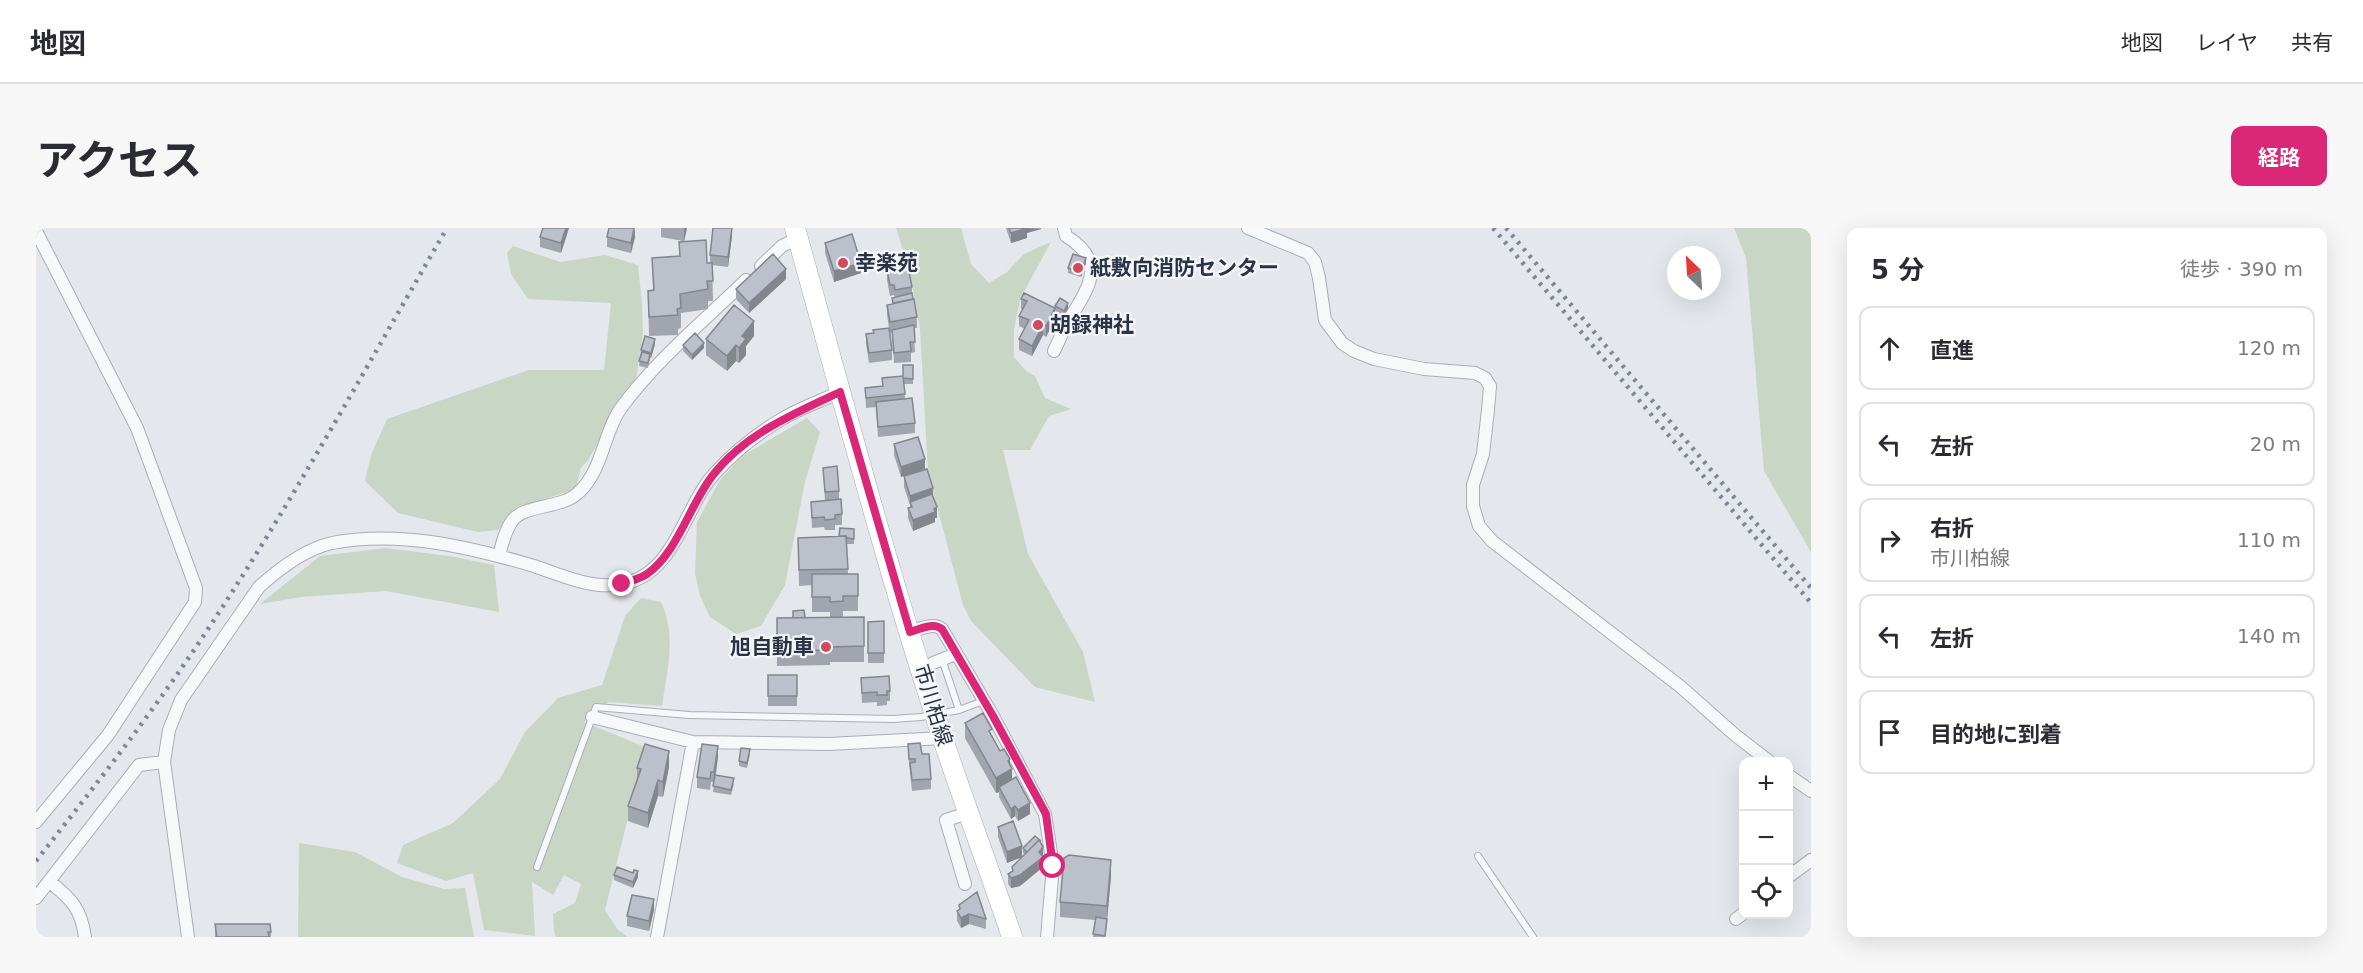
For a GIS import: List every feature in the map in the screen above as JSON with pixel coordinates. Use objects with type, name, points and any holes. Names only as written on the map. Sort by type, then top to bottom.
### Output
[{"type":"main road","name":"市川柏線","points":[[796,233],[910,632],[968,813],[1012,937]]},
{"type":"street","points":[[1054,351],[1084,294],[1092,269],[1085,250],[1065,236],[1064,228]]},
{"type":"street","points":[[1248,228],[1308,253],[1315,262],[1325,320],[1342,343],[1354,351],[1374,359],[1424,369],[1475,373],[1485,378],[1490,386],[1488,410],[1483,454],[1473,485],[1473,506],[1479,526],[1492,541],[1681,687],[1764,757]]},
{"type":"street","points":[[36,231],[137,428],[196,588],[195,602],[108,735],[36,822]]},
{"type":"street","points":[[499,556],[513,520],[523,513],[560,503],[578,494],[591,477],[620,410],[627,401],[670,354],[796,233]]},
{"type":"street","points":[[188,937],[164,762],[169,730],[181,700],[259,587],[276,572],[300,556],[331,544],[370,540],[438,543],[499,556],[594,585],[622,584],[645,576],[661,563],[713,475],[740,449],[783,418],[840,392]]},
{"type":"street","points":[[910,632],[938,626],[942,629],[1046,814],[1053,866],[1047,937]]},
{"type":"street","points":[[938,661],[956,654]]},
{"type":"street","points":[[592,717],[693,742],[829,744],[943,738]]},
{"type":"street","points":[[657,937],[693,742]]},
{"type":"street","points":[[36,898],[139,765],[164,762]]},
{"type":"street","points":[[1793,778],[1811,791]]},
{"type":"street","points":[[965,884],[946,820],[968,813]]},
{"type":"street","points":[[1793,873],[1811,860]]},
{"type":"street","points":[[49,881],[68,896],[78,909],[85,937]]},
{"type":"lane","points":[[938,661],[959,710]]},
{"type":"lane","points":[[537,867],[596,706],[689,715],[893,719],[921,717],[959,710],[984,701]]},
{"type":"lane","points":[[1478,856],[1533,937]]},
{"type":"green space","points":[[896,228],[961,228],[971,264],[989,283],[1007,272],[1024,254],[1051,242],[1020,299],[1014,330],[1014,357],[1026,371],[1035,376],[1045,398],[1071,409],[1049,416],[1030,450],[1003,450],[1028,554],[1083,652],[1095,702],[1035,687],[971,621],[963,605],[928,472],[920,329],[910,272]]},
{"type":"green space","points":[[1734,228],[1811,228],[1811,552],[1764,471],[1746,258]]},
{"type":"green space","points":[[513,246],[560,262],[605,255],[638,265],[643,333],[636,379],[581,468],[576,489],[516,508],[498,530],[478,532],[398,513],[365,481],[371,455],[387,419],[529,370],[604,370],[611,303],[528,299],[511,274],[507,253]]},
{"type":"green space","points":[[807,418],[820,432],[805,482],[785,585],[761,626],[736,634],[710,617],[700,596],[695,573],[697,522],[720,480],[742,456]]},
{"type":"green space","points":[[386,548],[449,556],[494,565],[499,612],[386,591],[301,597],[260,604],[320,556]]},
{"type":"green space","points":[[641,598],[661,602],[669,628],[668,667],[662,706],[609,702],[584,722],[650,749],[638,778],[605,910],[618,930],[628,937],[556,937],[553,914],[575,903],[581,884],[564,875],[553,895],[532,882],[535,936],[484,930],[473,873],[446,881],[397,863],[403,845],[453,823],[500,779],[525,732],[558,698],[602,685],[625,616]]},
{"type":"green space","points":[[299,843],[355,852],[402,877],[444,889],[465,888],[474,937],[298,937]]},
{"type":"building","points":[[543,228],[566,228],[561,243],[540,237]]},
{"type":"building","points":[[609,228],[634,228],[631,243],[607,237]]},
{"type":"building","points":[[713,228],[732,228],[728,257],[710,255]]},
{"type":"building","points":[[1009,228],[1027,228],[1011,233]]},
{"type":"building","points":[[852,234],[861,263],[834,271],[825,243]]},
{"type":"building","points":[[706,240],[707,263],[712,263],[713,281],[707,281],[708,289],[680,294],[681,308],[677,309],[678,315],[649,317],[648,291],[654,290],[652,258],[680,256],[679,242]]},
{"type":"building","points":[[773,254],[786,269],[749,303],[736,289]]},
{"type":"building","points":[[1073,254],[1086,258],[1081,272],[1068,268]]},
{"type":"building","points":[[908,266],[912,287],[895,290],[894,285],[890,285],[887,270]]},
{"type":"building","points":[[912,293],[913,299],[893,303],[892,298]]},
{"type":"building","points":[[1024,293],[1055,308],[1032,346],[1019,339],[1029,320],[1019,316],[1027,301],[1021,299]]},
{"type":"building","points":[[1060,298],[1068,303],[1064,311],[1055,306]]},
{"type":"building","points":[[914,299],[917,317],[890,322],[887,305]]},
{"type":"building","points":[[734,305],[754,321],[742,336],[746,339],[739,348],[736,345],[727,356],[706,339]]},
{"type":"building","points":[[914,325],[915,342],[910,342],[911,351],[894,353],[892,330]]},
{"type":"building","points":[[889,328],[892,350],[869,353],[866,334],[874,333],[873,330]]},
{"type":"building","points":[[695,333],[704,343],[692,355],[683,345]]},
{"type":"building","points":[[645,336],[655,339],[651,353],[641,350]]},
{"type":"building","points":[[642,352],[650,354],[648,363],[639,361]]},
{"type":"building","points":[[903,365],[913,365],[913,379],[903,378]]},
{"type":"building","points":[[903,376],[905,394],[866,398],[865,388],[883,386],[882,378]]},
{"type":"building","points":[[912,398],[915,423],[878,427],[876,402]]},
{"type":"building","points":[[918,437],[925,459],[901,467],[894,444]]},
{"type":"building","points":[[837,466],[839,491],[825,492],[823,468]]},
{"type":"building","points":[[927,469],[933,488],[910,496],[904,476]]},
{"type":"building","points":[[932,494],[937,507],[934,509],[935,512],[913,520],[908,508],[912,507],[910,502]]},
{"type":"building","points":[[841,499],[842,514],[835,515],[835,519],[812,518],[811,502]]},
{"type":"building","points":[[840,528],[854,529],[854,539],[839,536]]},
{"type":"building","points":[[846,536],[848,569],[799,570],[798,538]]},
{"type":"building","points":[[812,574],[858,574],[858,596],[843,596],[843,601],[830,602],[830,597],[812,597]]},
{"type":"building","points":[[804,610],[805,618],[793,618],[793,611]]},
{"type":"building","points":[[864,617],[864,646],[830,647],[830,650],[777,651],[777,618]]},
{"type":"building","points":[[884,621],[884,653],[868,653],[868,622]]},
{"type":"building","points":[[768,675],[797,675],[797,696],[768,696]]},
{"type":"building","points":[[889,676],[890,691],[887,691],[887,695],[877,695],[877,692],[862,693],[861,678]]},
{"type":"building","points":[[983,713],[992,729],[989,731],[1000,751],[1004,749],[1010,759],[1008,761],[1012,769],[996,778],[965,723]]},
{"type":"building","points":[[920,743],[922,754],[929,754],[931,779],[912,780],[910,763],[915,762],[915,759],[909,759],[908,744]]},
{"type":"building","points":[[645,744],[669,751],[663,782],[658,780],[648,813],[628,806],[641,769],[637,768]]},
{"type":"building","points":[[702,744],[718,746],[714,772],[711,772],[710,779],[697,777]]},
{"type":"building","points":[[741,748],[750,749],[747,763],[739,761]]},
{"type":"building","points":[[715,775],[734,778],[731,790],[713,786]]},
{"type":"building","points":[[1016,777],[1030,803],[1018,810],[1015,806],[1011,809],[999,787]]},
{"type":"building","points":[[1013,821],[1022,846],[1007,852],[998,827]]},
{"type":"building","points":[[1035,836],[1041,841],[1039,840],[1027,852],[1023,848]]},
{"type":"building","points":[[1039,840],[1043,847],[1039,852],[1043,857],[1020,875],[1011,878],[1008,874],[1013,871],[1012,867]]},
{"type":"building","points":[[1069,855],[1111,860],[1107,906],[1060,902],[1064,858]]},
{"type":"building","points":[[617,867],[633,873],[634,870],[638,871],[633,882],[614,875]]},
{"type":"building","points":[[977,892],[986,919],[969,914],[961,918],[957,911],[960,909],[959,905]]},
{"type":"building","points":[[632,895],[654,899],[649,921],[627,916]]},
{"type":"building","points":[[1096,917],[1107,919],[1105,936],[1093,934]]},
{"type":"building","points":[[215,924],[270,924],[271,932],[268,932],[269,937],[217,937]]},
{"type":"railway","points":[[36,861],[158,702],[230,596],[325,440],[447,228]]},
{"type":"railway","points":[[1493,228],[1811,603]]},
{"type":"railway","points":[[1506,228],[1811,588]]},
{"type":"place","name":"幸楽苑","points":[[843,263]]},
{"type":"place","name":"紙敷向消防センター","points":[[1078,268]]},
{"type":"place","name":"胡録神社","points":[[1038,325]]},
{"type":"place","name":"旭自動車","points":[[826,647]]},
{"type":"route","points":[[622,584],[645,576],[661,563],[713,475],[740,449],[783,418],[840,392],[910,632],[932,626],[942,629],[993,716],[1046,814],[1053,866]]}]
